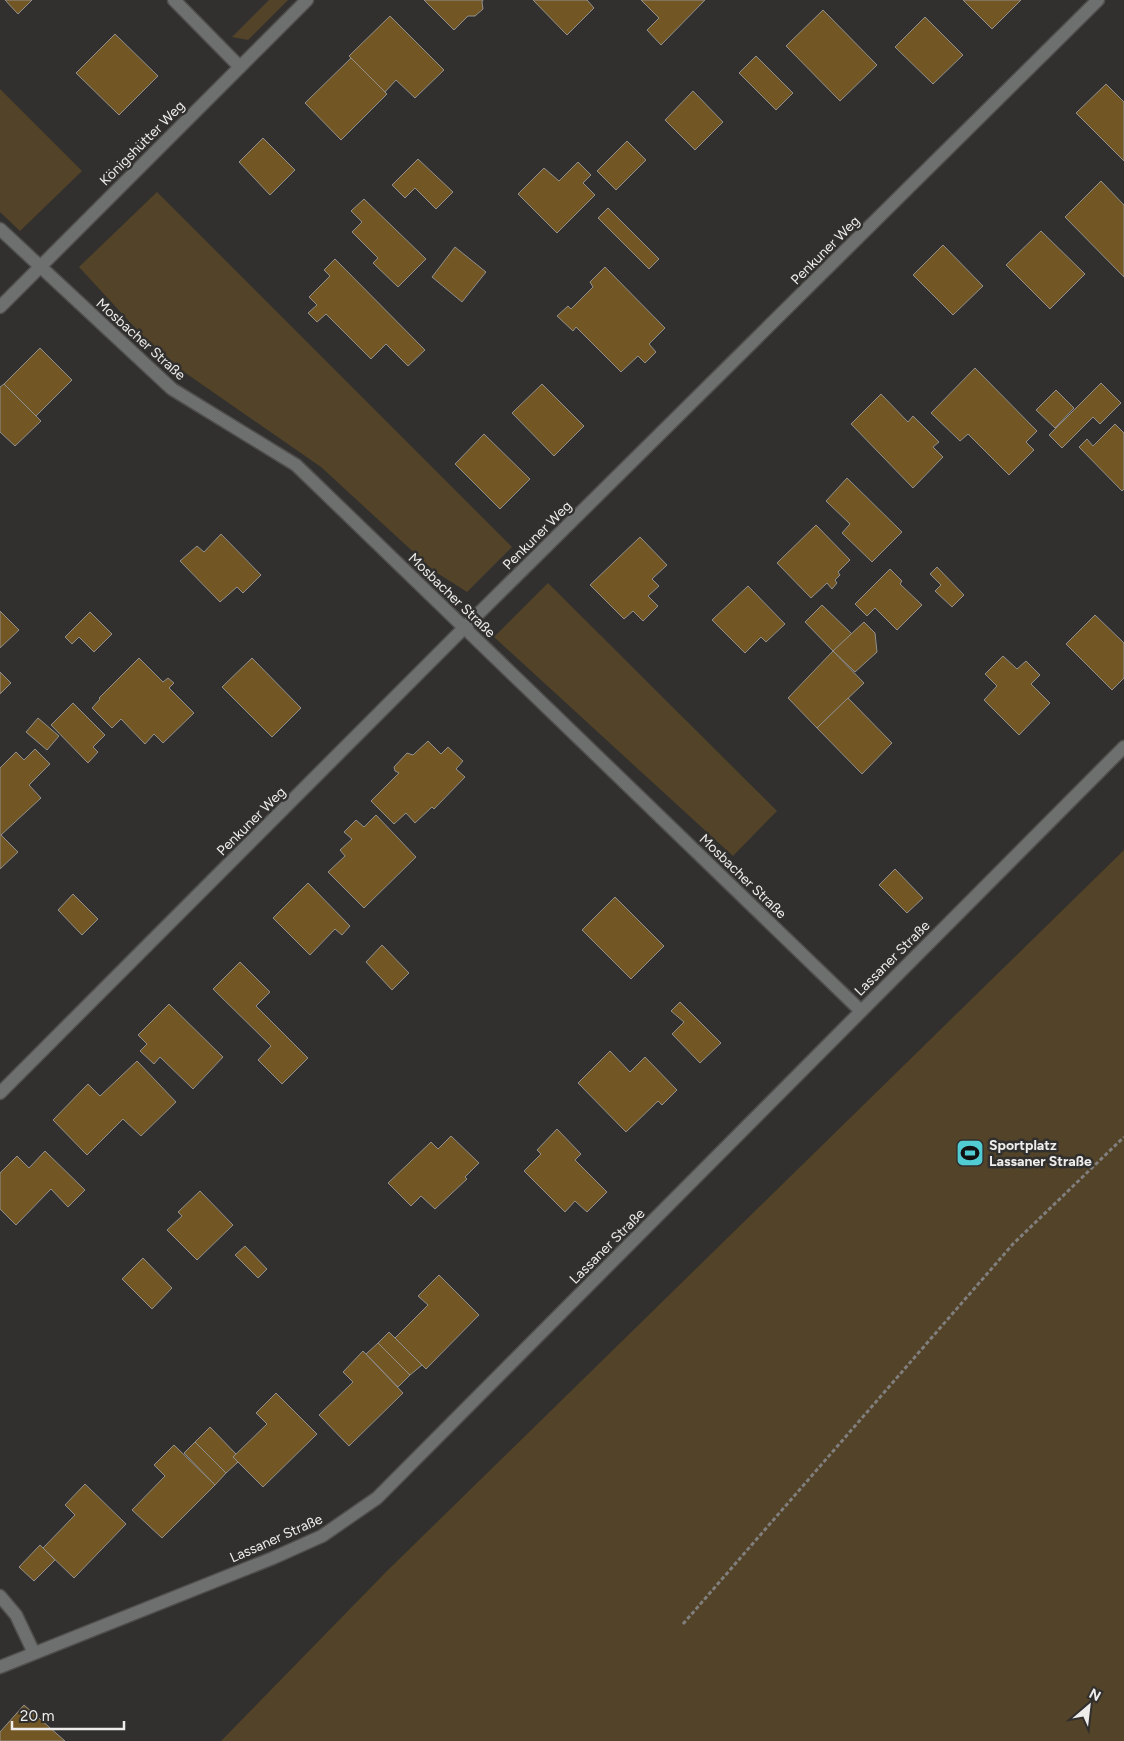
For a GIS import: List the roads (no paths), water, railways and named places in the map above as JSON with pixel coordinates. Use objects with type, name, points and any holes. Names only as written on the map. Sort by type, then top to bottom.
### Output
[{"type":"street","points":[[174,0],[240,66]]},
{"type":"street","name":"Königshütter Weg","points":[[0,307],[307,0]]},
{"type":"street","name":"Penkuner Weg","points":[[0,1093],[465,627],[1098,0]]},
{"type":"street","name":"Mosbacher Straße","points":[[0,229],[172,389],[296,465],[860,1011]]},
{"type":"street","name":"Lassaner Straße","points":[[0,1667],[298,1547],[322,1536],[377,1498],[1124,747]]},
{"type":"street","points":[[0,1596],[16,1615],[34,1653]]},
{"type":"place","name":"Sportplatz Lassaner Straße","points":[[970,1153]]}]
